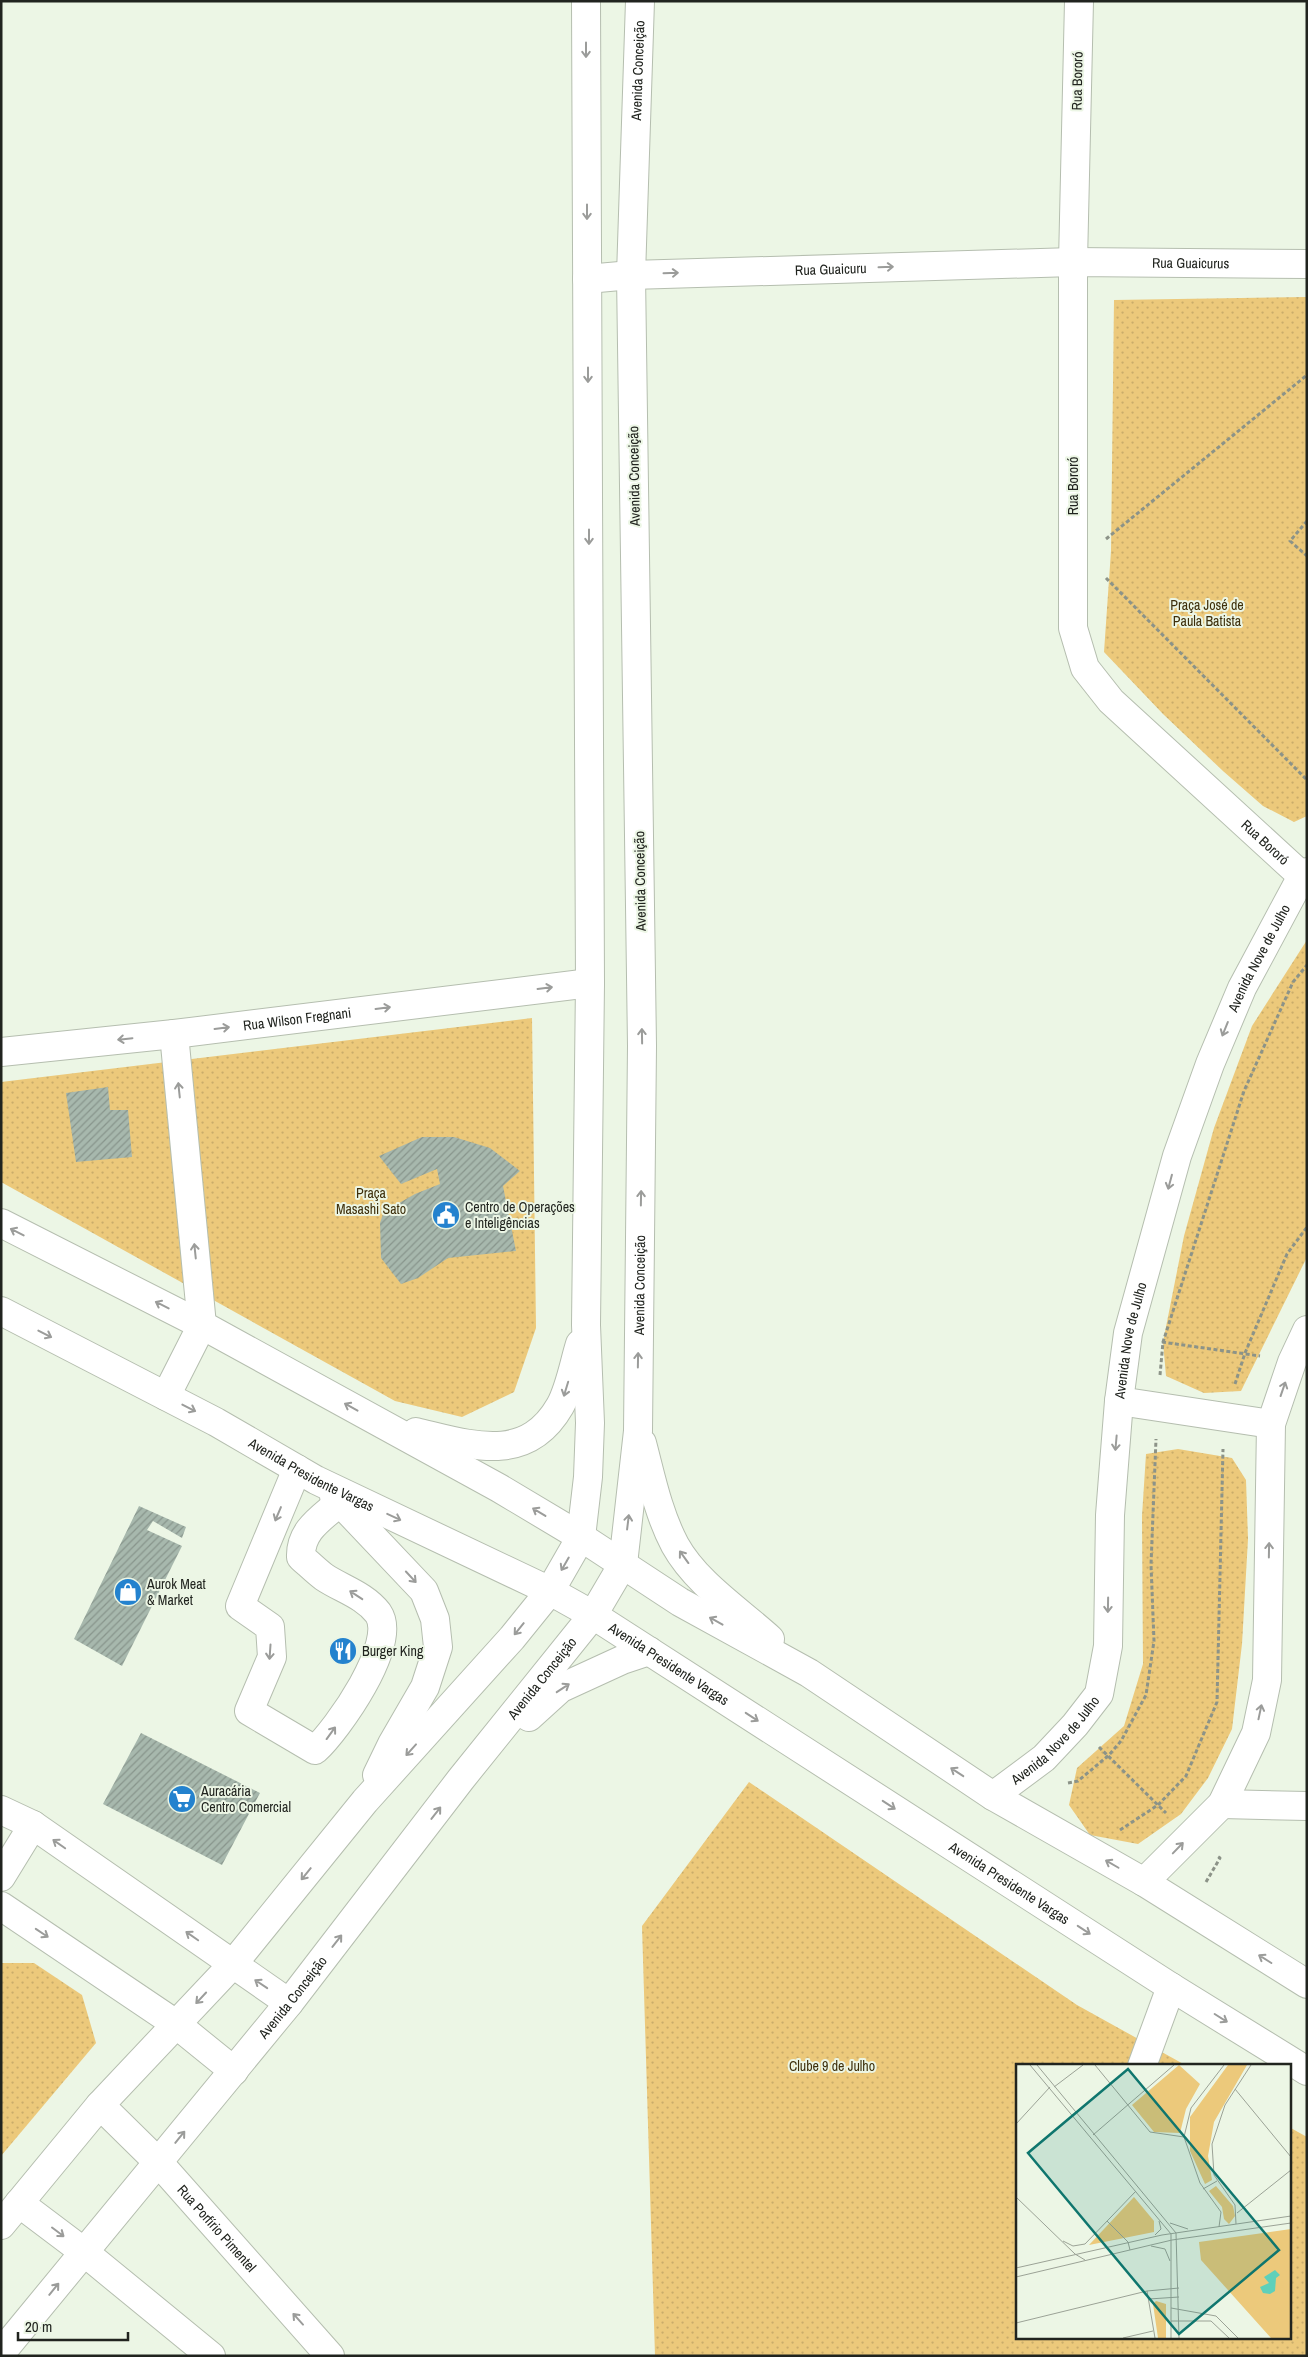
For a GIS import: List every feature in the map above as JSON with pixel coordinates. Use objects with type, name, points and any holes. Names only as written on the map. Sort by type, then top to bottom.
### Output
[{"type":"main road","points":[[1,2225],[100,2105],[232,1964],[365,1802],[512,1638],[550,1591],[581,1537],[588,1477],[590,1423],[586,1326],[590,982],[586,1]]},
{"type":"main road","name":"Avenida Conceição","points":[[1,2353],[289,2003],[461,1779],[593,1615],[623,1564],[638,1432],[642,1046],[631,275],[640,1]]},
{"type":"main road","name":"Rua Bororó","points":[[1079,1],[1073,262],[1073,628],[1085,668],[1111,701],[1304,874]]},
{"type":"main road","name":"Rua Guaicuru","points":[[588,279],[631,275],[1073,262]]},
{"type":"main road","name":"Rua Guaicurus","points":[[1073,262],[1307,264]]},
{"type":"main road","name":"Avenida Nove de Julho","points":[[993,1796],[1044,1758],[1075,1725],[1099,1694],[1108,1646],[1110,1515],[1119,1401],[1128,1334],[1177,1156],[1210,1064],[1242,988],[1304,874]]},
{"type":"main road","name":"Rua Wilson Fregnani","points":[[1,1052],[174,1034],[590,982]]},
{"type":"main road","points":[[166,1396],[202,1325],[174,1034]]},
{"type":"main road","points":[[1,1224],[202,1325],[499,1488],[581,1537],[680,1602],[809,1672],[993,1796],[1144,1882],[1189,1912],[1307,1984]]},
{"type":"main road","name":"Avenida Presidente Vargas","points":[[1,1311],[216,1422],[306,1475],[550,1591],[593,1615],[1171,1987],[1307,2070]]},
{"type":"main road","points":[[379,1423],[478,1446],[509,1446],[535,1436],[550,1421],[561,1404],[586,1326]]},
{"type":"main road","points":[[1144,1882],[1222,1804],[1256,1733],[1267,1680],[1271,1424],[1292,1362],[1307,1330]]},
{"type":"main road","points":[[1119,1401],[1271,1424]]},
{"type":"main road","points":[[638,1432],[663,1518],[676,1546],[696,1574],[809,1672]]},
{"type":"main road","points":[[341,1501],[312,1527],[300,1543],[301,1557],[323,1576],[360,1596],[378,1614],[383,1630],[375,1659],[356,1698],[326,1740],[314,1750],[249,1711],[272,1657],[270,1627],[240,1606],[306,1475],[341,1501],[424,1591],[435,1620],[438,1647],[425,1687],[392,1744],[365,1802]]},
{"type":"main road","points":[[461,1779],[561,1688],[622,1660],[648,1651]]},
{"type":"main road","points":[[1222,1804],[1307,1806]]},
{"type":"main road","points":[[1,1810],[33,1825],[289,2003]]},
{"type":"main road","points":[[1,1877],[33,1825]]},
{"type":"main road","points":[[1,1906],[176,2024],[234,2071]]},
{"type":"main road","points":[[1143,2064],[1171,1987]]},
{"type":"main road","name":"Rua Porfírio Pimentel","points":[[100,2105],[159,2163],[330,2356]]},
{"type":"main road","points":[[19,2203],[84,2252],[211,2356]]},
{"type":"path","points":[[1100,544],[1307,376]]},
{"type":"path","points":[[1307,521],[1290,541],[1307,556]]},
{"type":"path","points":[[1100,572],[1307,780]]},
{"type":"path","points":[[1089,1851],[1158,1805],[1186,1776],[1217,1702],[1224,1417],[1245,1353],[1287,1254],[1307,1227]]},
{"type":"path","points":[[1128,1334],[1163,1342],[1245,1353],[1292,1362]]},
{"type":"path","points":[[1075,1725],[1109,1756],[1189,1836],[1220,1858],[1189,1912]]},
{"type":"green space","name":"Praça José de Paula Batista","points":[[1307,297],[1307,816],[1294,822],[1263,806],[1223,771],[1163,714],[1104,652],[1111,551],[1114,300]]},
{"type":"green space","points":[[1307,940],[1307,1257],[1241,1391],[1204,1393],[1166,1376],[1163,1342],[1184,1236],[1214,1128],[1252,1026]]},
{"type":"green space","name":"Praça Masashi Sato","points":[[532,1018],[536,1328],[514,1392],[462,1417],[395,1401],[1,1182],[1,1082]]},
{"type":"green space","points":[[1178,1449],[1232,1458],[1246,1480],[1248,1539],[1242,1644],[1232,1729],[1208,1778],[1181,1814],[1138,1844],[1090,1835],[1069,1805],[1077,1768],[1124,1726],[1143,1664],[1142,1516],[1146,1454]]},
{"type":"green space","name":"Clube 9 de Julho","points":[[749,1782],[1077,2005],[1183,2064],[1016,2064],[1016,2340],[1290,2340],[1290,2128],[1307,2137],[1307,2356],[655,2356],[642,1926]]},
{"type":"green space","points":[[1,1963],[34,1963],[82,1995],[96,2043],[1,2156]]},
{"type":"building","points":[[108,1087],[110,1110],[128,1110],[132,1157],[76,1162],[66,1093]]},
{"type":"building","name":"Centro de Operações e Inteligências","points":[[422,1137],[454,1137],[490,1148],[520,1171],[503,1186],[516,1251],[448,1258],[418,1278],[401,1284],[381,1258],[380,1223],[387,1202],[392,1207],[415,1194],[440,1184],[437,1169],[401,1184],[379,1156]]},
{"type":"building","name":"Aurok Meat & Market","points":[[139,1506],[186,1527],[182,1538],[153,1521],[147,1530],[182,1546],[122,1666],[74,1639]]},
{"type":"building","name":"Auracária Centro Comercial","points":[[141,1733],[260,1793],[222,1865],[103,1804]]},
{"type":"place","name":"Centro de Operações e Inteligências","points":[[446,1215]]},
{"type":"place","name":"Aurok Meat & Market","points":[[128,1592]]},
{"type":"place","name":"Burger King","points":[[343,1651]]},
{"type":"place","name":"Auracária Centro Comercial","points":[[182,1799]]}]
